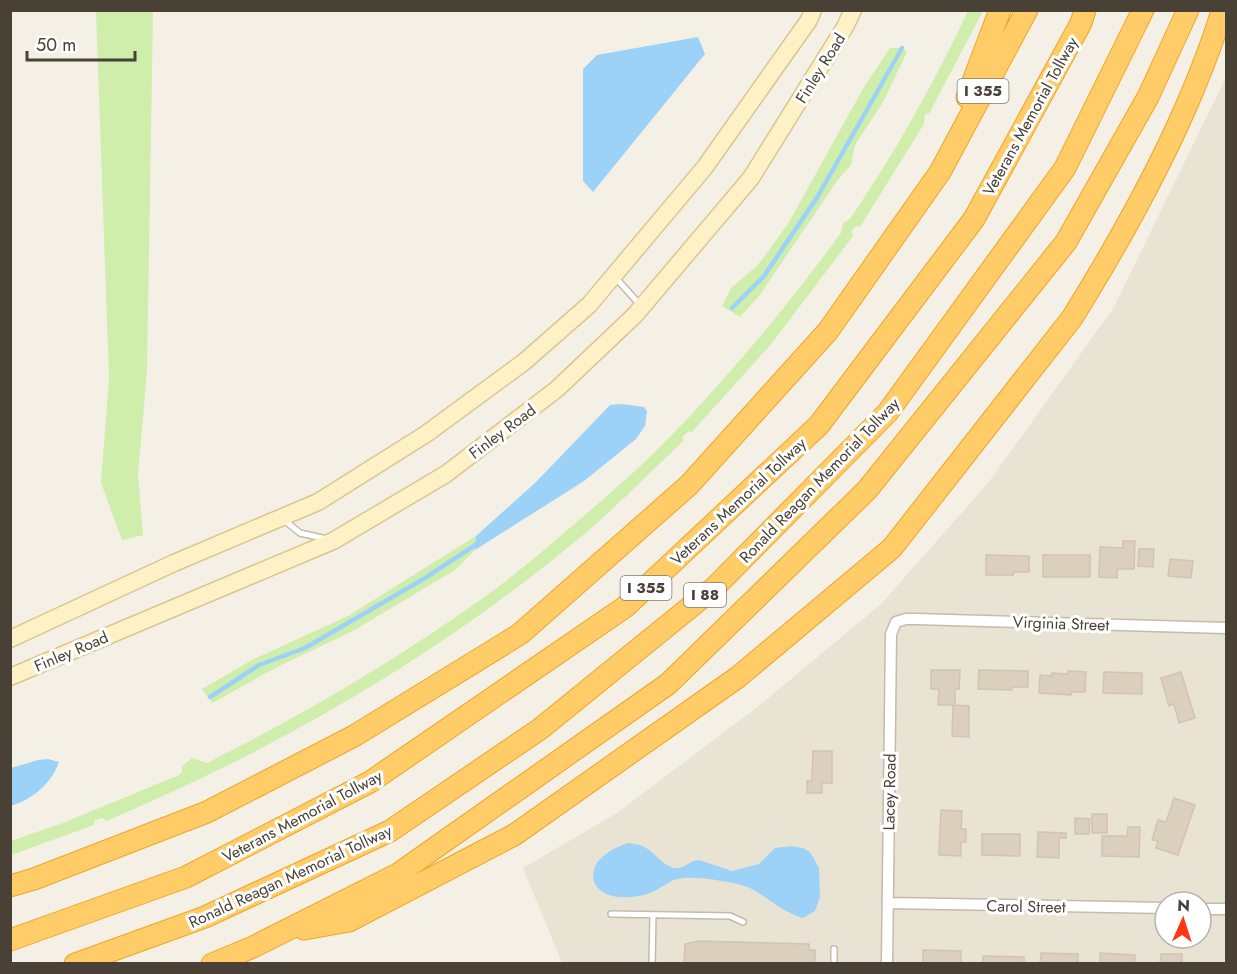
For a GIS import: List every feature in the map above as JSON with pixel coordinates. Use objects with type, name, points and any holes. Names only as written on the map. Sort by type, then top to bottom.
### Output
[{"type":"highway","points":[[940,171],[1000,10]]},
{"type":"highway","name":"I 355","points":[[10,886],[34,879],[207,812],[354,736],[520,634],[689,485],[828,331],[940,171],[1027,10]]},
{"type":"highway","name":"Veterans Memorial Tollway","points":[[10,940],[186,877],[370,782],[626,608],[819,425],[974,219],[1082,23],[1085,10]]},
{"type":"highway","name":"Ronald Reagan Memorial Tollway","points":[[75,963],[205,917],[390,831],[540,729],[715,587],[888,412],[1065,168],[1143,10]]},
{"type":"highway","name":"Ronald Reagan Memorial Tollway","points":[[212,963],[253,947],[399,874],[668,684],[867,490],[1066,242],[1148,97],[1188,10]]},
{"type":"highway","points":[[283,932],[349,921],[514,835],[738,677],[892,548],[1072,318],[1138,204],[1179,126],[1222,10]]},
{"type":"main road","points":[[10,639],[174,563],[318,501],[435,428],[524,362],[590,305],[705,167],[813,10]]},
{"type":"main road","name":"Finley Road","points":[[10,677],[333,541],[446,474],[557,389],[642,307],[751,178],[845,27],[853,10]]},
{"type":"street","name":"Virginia Street","points":[[896,622],[916,619],[1227,628]]},
{"type":"street","name":"Lacey Road","points":[[887,963],[891,634],[896,622]]},
{"type":"street","name":"Carol Street","points":[[888,903],[1153,908]]},
{"type":"lane","points":[[614,276],[642,307]]},
{"type":"lane","points":[[280,517],[300,533],[333,541]]},
{"type":"lane","points":[[611,914],[730,916],[743,922]]},
{"type":"lane","points":[[652,963],[653,915]]},
{"type":"lane","points":[[834,949],[834,963]]},
{"type":"shaded area","points":[[1226,77],[1226,963],[562,963],[523,868],[617,813],[760,705],[881,604],[988,483],[1114,307]]},
{"type":"green space","points":[[96,11],[153,11],[147,372],[138,474],[143,535],[122,540],[101,483],[109,378]]},
{"type":"green space","points":[[968,11],[983,11],[930,113],[925,114],[924,124],[860,227],[856,226],[851,231],[853,236],[772,343],[691,433],[689,431],[682,437],[684,440],[588,531],[476,618],[358,694],[297,729],[235,762],[106,821],[102,818],[94,821],[94,825],[11,855],[11,841],[63,823],[179,775],[182,772],[182,766],[192,758],[207,763],[348,686],[417,643],[496,589],[613,491],[658,449],[715,389],[780,313],[841,233],[843,223],[850,219],[867,194],[913,117]]},
{"type":"green space","points":[[890,48],[902,48],[907,52],[883,102],[855,145],[851,165],[837,181],[759,296],[740,317],[722,306],[731,288],[757,266],[788,224],[864,87]]},
{"type":"green space","points":[[476,536],[475,550],[455,570],[351,632],[281,665],[212,703],[202,689],[252,660],[348,616]]},
{"type":"water","points":[[698,37],[705,54],[593,192],[583,181],[583,69],[597,55]]},
{"type":"water","points":[[610,405],[644,407],[647,411],[645,426],[636,439],[584,481],[475,550],[476,536],[536,482]]},
{"type":"water","points":[[48,759],[59,762],[46,784],[34,795],[11,806],[11,768]]},
{"type":"water","points":[[628,843],[644,847],[673,868],[680,868],[699,860],[732,871],[759,864],[775,848],[791,846],[803,848],[810,852],[819,868],[820,897],[815,911],[803,918],[747,887],[706,879],[689,878],[671,881],[653,892],[636,897],[612,896],[599,890],[593,874],[600,859]]},
{"type":"building","points":[[1123,541],[1135,541],[1134,569],[1117,569],[1117,578],[1099,577],[1100,547],[1123,548]]},
{"type":"building","points":[[1139,549],[1154,549],[1153,567],[1138,566]]},
{"type":"building","points":[[986,555],[1029,556],[1029,572],[1014,572],[1013,575],[986,575]]},
{"type":"building","points":[[1043,555],[1090,555],[1090,577],[1043,577]]},
{"type":"building","points":[[1170,559],[1193,561],[1191,578],[1168,576]]},
{"type":"building","points":[[931,670],[960,670],[959,689],[955,689],[955,705],[938,705],[939,689],[931,689]]},
{"type":"building","points":[[979,670],[1028,671],[1028,687],[1012,687],[1012,690],[978,689]]},
{"type":"building","points":[[1068,671],[1086,672],[1085,692],[1071,692],[1071,695],[1039,693],[1040,675],[1068,674]]},
{"type":"building","points":[[1104,672],[1142,673],[1142,694],[1103,693]]},
{"type":"building","points":[[1181,672],[1195,718],[1179,723],[1174,704],[1169,706],[1161,678]]},
{"type":"building","points":[[953,705],[969,706],[969,737],[952,736]]},
{"type":"building","points":[[813,751],[832,751],[832,783],[822,783],[822,793],[807,793],[807,781],[812,781]]},
{"type":"building","points":[[1174,798],[1195,805],[1178,855],[1156,848],[1158,841],[1152,840],[1158,820],[1166,822]]},
{"type":"building","points":[[941,810],[962,811],[961,829],[966,829],[966,842],[961,842],[961,856],[939,855]]},
{"type":"building","points":[[1092,814],[1107,814],[1107,833],[1092,833]]},
{"type":"building","points":[[1075,818],[1090,819],[1089,834],[1075,834]]},
{"type":"building","points":[[1128,827],[1140,827],[1139,857],[1102,856],[1102,836],[1127,836]]},
{"type":"building","points":[[1038,832],[1066,833],[1066,838],[1059,838],[1059,858],[1037,857]]},
{"type":"building","points":[[982,834],[1020,834],[1020,856],[982,855]]},
{"type":"building","points":[[698,941],[809,944],[809,950],[815,950],[815,964],[684,964],[685,944]]},
{"type":"building","points":[[923,950],[961,951],[961,964],[923,964]]},
{"type":"building","points":[[1041,953],[1078,954],[1078,964],[1040,964]]},
{"type":"building","points":[[1100,953],[1135,955],[1135,964],[1100,964]]},
{"type":"building","points":[[1161,954],[1182,954],[1182,964],[1160,964]]},
{"type":"building","points":[[983,956],[1024,957],[1024,964],[983,964]]},
{"type":"waterway","points":[[732,308],[764,276],[818,196],[902,48]]},
{"type":"waterway","points":[[210,697],[259,665],[305,648],[425,578],[480,542]]}]
